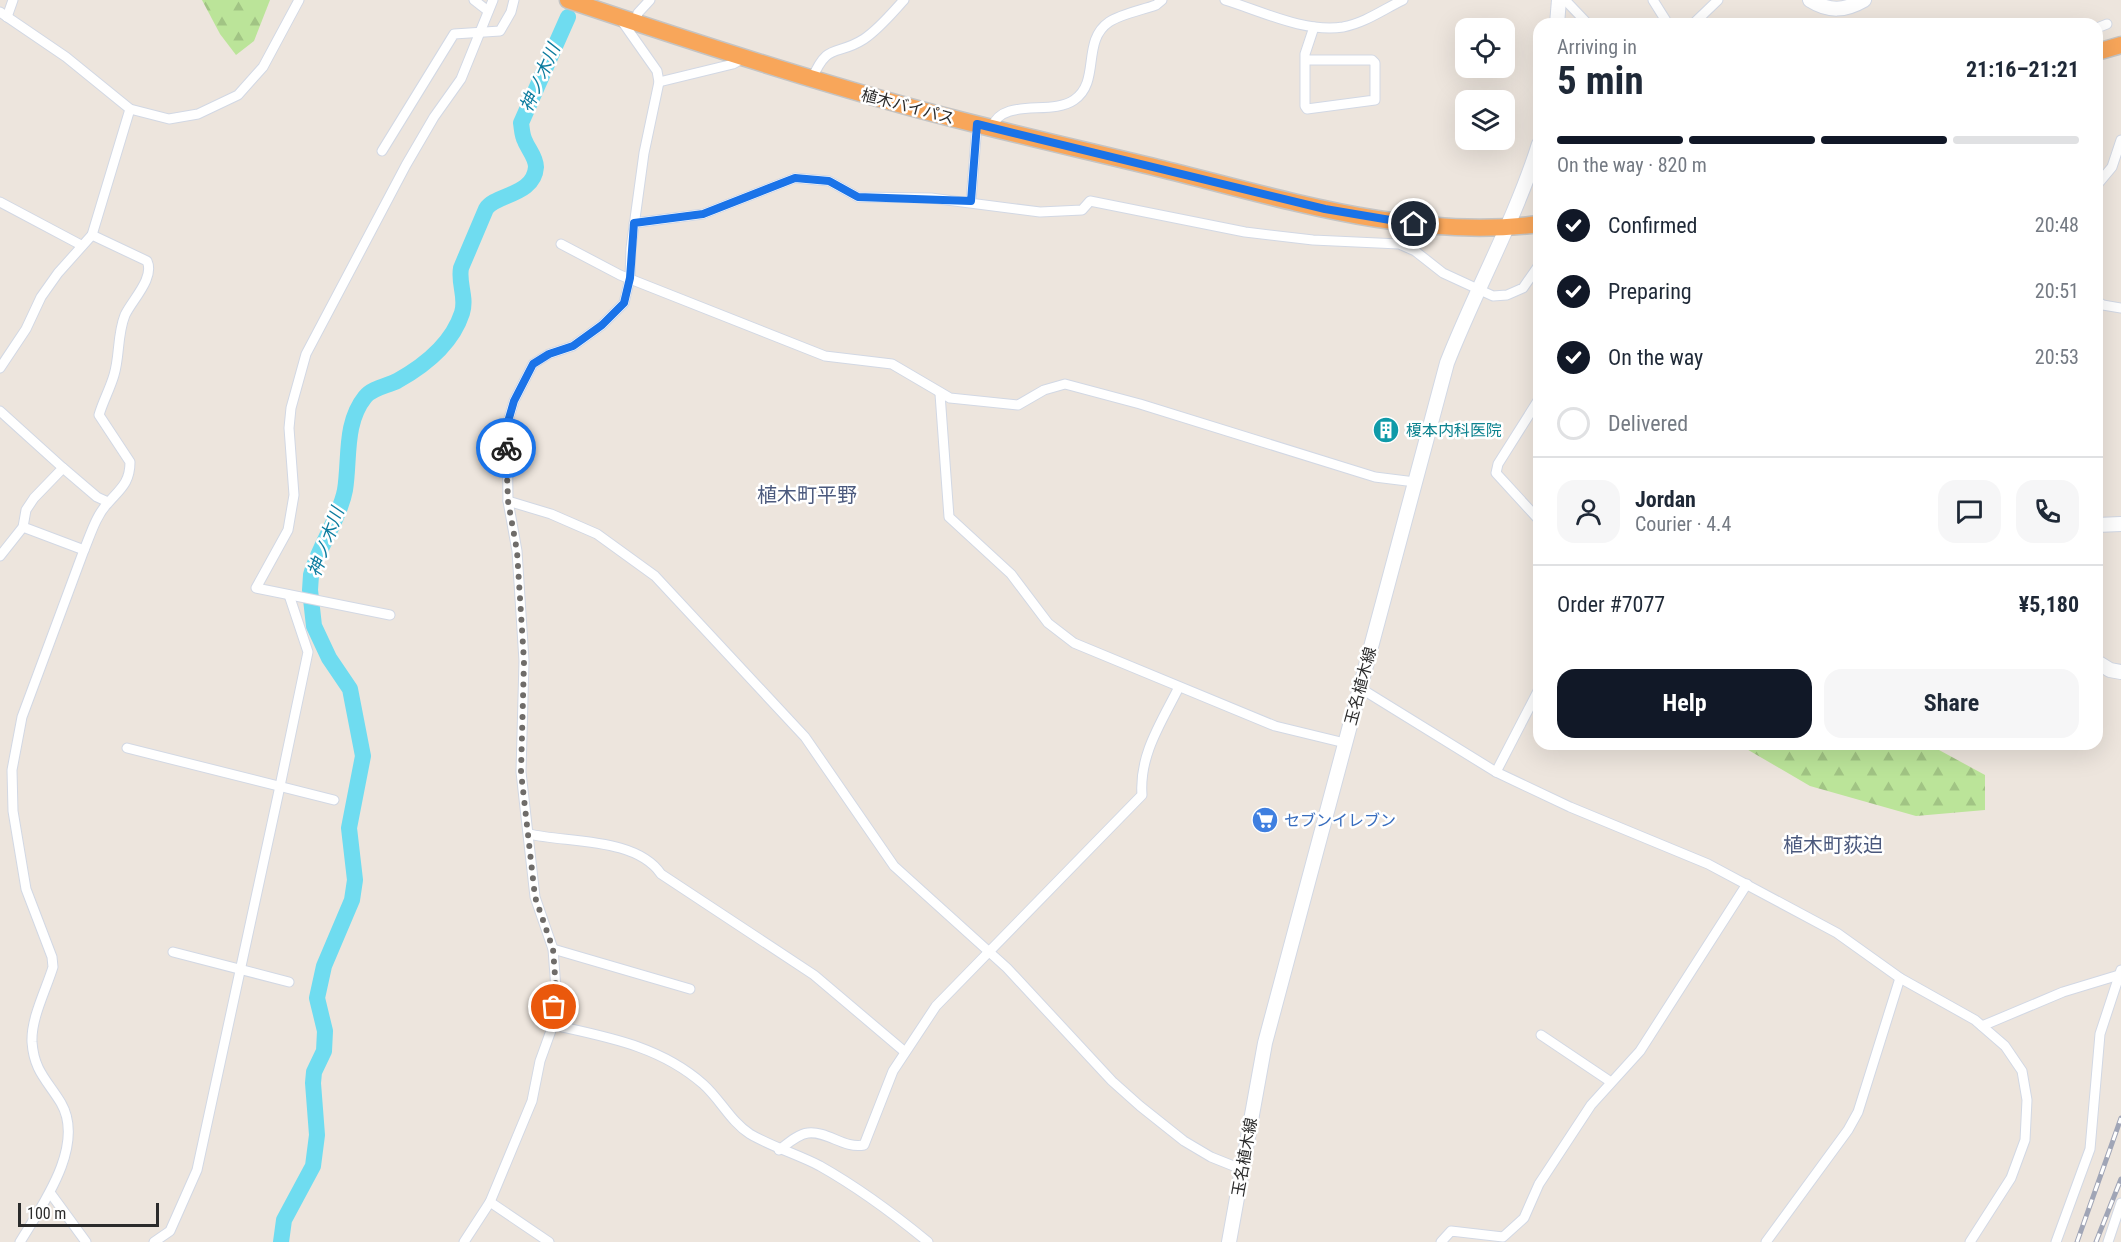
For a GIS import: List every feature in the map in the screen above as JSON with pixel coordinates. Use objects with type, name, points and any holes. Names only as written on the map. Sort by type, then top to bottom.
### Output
[{"type":"highway","name":"植木バイパス","points":[[568,0],[812,80],[984,126],[1325,209],[1414,224],[1508,228],[1533,225]]},
{"type":"highway","points":[[2103,50],[2121,45]]},
{"type":"main road","points":[[1558,18],[1559,0]]},
{"type":"main road","points":[[1810,0],[1820,6],[1836,10],[1851,8],[1864,0]]},
{"type":"main road","name":"玉名植木線","points":[[1229,1242],[1264,1043],[1447,363],[1476,290],[1508,228],[1533,160]]},
{"type":"main road","points":[[2103,525],[2121,524]]},
{"type":"main road","points":[[2103,666],[2121,672]]},
{"type":"street","points":[[13,0],[3,14],[66,57],[130,109],[169,119],[183,118],[221,105],[238,94],[263,67],[298,0]]},
{"type":"street","points":[[474,0],[488,11]]},
{"type":"street","points":[[390,615],[256,588],[288,530],[294,495],[289,428],[291,408],[306,354],[406,165],[434,117],[461,79],[493,0]]},
{"type":"street","points":[[382,151],[454,34],[500,32],[511,12],[514,0]]},
{"type":"street","points":[[635,22],[638,13],[650,0]]},
{"type":"street","points":[[812,80],[819,63],[830,51],[863,39],[904,0]]},
{"type":"street","points":[[971,201],[984,126],[1005,112],[1074,100],[1088,80],[1094,39],[1109,22],[1156,5],[1162,0]]},
{"type":"street","points":[[1225,0],[1314,27],[1343,27],[1362,21],[1403,0]]},
{"type":"street","points":[[1565,0],[1582,18]]},
{"type":"street","points":[[1653,0],[1664,18]]},
{"type":"street","points":[[1699,18],[1718,0]]},
{"type":"street","points":[[464,1242],[490,1202],[532,1101],[540,1061],[553,1025],[556,989],[553,949],[535,897],[521,772],[524,661],[517,551],[508,501],[507,425],[514,401],[533,364],[549,354],[573,346],[602,325],[624,303],[630,278],[634,223],[652,107],[659,82],[657,71],[619,17]]},
{"type":"street","points":[[2103,26],[2107,24]]},
{"type":"street","points":[[1305,60],[1372,60],[1375,63],[1375,100],[1307,109],[1305,60],[1314,27]]},
{"type":"street","points":[[659,82],[733,64],[744,58]]},
{"type":"street","points":[[0,368],[26,329],[41,297],[81,245],[92,235],[130,109]]},
{"type":"street","points":[[2103,178],[2112,167],[2121,140]]},
{"type":"street","points":[[634,223],[703,214],[795,178],[829,181],[858,197],[971,201],[1040,212],[1082,210],[1090,201],[1245,232],[1313,240],[1399,244],[1415,251],[1443,273],[1493,296],[1507,295],[1523,288],[1533,274]]},
{"type":"street","points":[[0,202],[81,245]]},
{"type":"street","points":[[20,1242],[51,1194],[65,1153],[69,1131],[63,1106],[37,1069],[34,1055],[32,1039],[53,967],[26,889],[14,811],[12,770],[22,717],[84,550],[108,502],[120,493],[128,481],[130,462],[99,415],[115,374],[117,344],[125,316],[148,276],[150,267],[147,261],[92,235]]},
{"type":"street","points":[[561,244],[604,268],[825,356],[892,364],[950,398],[1018,405],[1044,390],[1065,384],[1140,404],[1375,477],[1415,482]]},
{"type":"street","points":[[2117,307],[2121,299]]},
{"type":"street","points":[[940,394],[949,517],[1011,574],[1047,623],[1074,643],[1275,726],[1345,744]]},
{"type":"street","points":[[1533,409],[1498,464],[1496,473],[1533,513]]},
{"type":"street","points":[[0,411],[97,497],[108,502]]},
{"type":"street","points":[[0,556],[23,527],[26,510],[30,504],[63,468]]},
{"type":"street","points":[[508,501],[551,514],[597,534],[655,576],[805,737],[894,866],[990,952],[1112,1081],[1140,1106],[1184,1141],[1211,1157],[1241,1169]]},
{"type":"street","points":[[23,527],[84,550]]},
{"type":"street","points":[[154,1242],[170,1231],[197,1170],[308,652],[289,595]]},
{"type":"street","points":[[779,1150],[807,1133],[821,1134],[855,1147],[864,1145],[889,1080],[936,1006],[1142,795],[1141,776],[1144,758],[1179,687]]},
{"type":"street","points":[[1360,688],[1496,772],[1570,807],[1708,864],[1747,884],[1837,933],[1900,978],[1982,1026],[2014,1057],[2022,1071],[2027,1112],[2025,1140],[2018,1165],[1970,1242]]},
{"type":"street","points":[[1496,772],[1533,701]]},
{"type":"street","points":[[127,748],[334,800]]},
{"type":"street","points":[[529,834],[591,840],[652,861],[661,874],[814,975],[905,1052]]},
{"type":"street","points":[[1441,1242],[1451,1231],[1503,1237],[1524,1218],[1539,1184],[1591,1105],[1640,1051],[1747,884]]},
{"type":"street","points":[[553,949],[690,988]]},
{"type":"street","points":[[173,952],[289,982]]},
{"type":"street","points":[[1982,1026],[2063,992],[2120,972]]},
{"type":"street","points":[[2056,1242],[2090,1149],[2100,1034],[2120,972]]},
{"type":"street","points":[[1766,1242],[1848,1130],[1858,1112],[1900,978]]},
{"type":"street","points":[[553,1025],[625,1041],[680,1066],[718,1097],[747,1132],[779,1150],[818,1165],[881,1204],[928,1242]]},
{"type":"street","points":[[1541,1035],[1611,1082]]},
{"type":"street","points":[[51,1194],[86,1242]]},
{"type":"street","points":[[490,1202],[549,1242]]},
{"type":"street","points":[[2108,1242],[2121,1203]]},
{"type":"green space","points":[[202,0],[270,0],[254,41],[236,55],[220,34]]},
{"type":"green space","points":[[1748,750],[1939,750],[1985,775],[1985,810],[1916,816],[1810,786]]},
{"type":"waterway","name":"神ノ木川","points":[[281,1242],[284,1220],[313,1166],[317,1135],[313,1083],[314,1072],[324,1051],[325,1031],[317,998],[324,966],[352,900],[355,880],[349,828],[363,756],[350,689],[329,658],[314,626],[310,590],[311,575],[345,490],[349,442],[358,407],[368,394],[397,381],[427,361],[451,335],[462,313],[464,301],[461,268],[486,209],[497,200],[522,189],[534,177],[536,163],[524,139],[521,123],[568,17]]},
{"type":"railway","points":[[2077,1242],[2121,1118]]},
{"type":"railway","points":[[2096,1242],[2121,1179]]},
{"type":"way so far","points":[[506,448],[508,501],[517,551],[524,661],[521,772],[535,897],[553,949],[556,989],[554,1007]]},
{"type":"place","name":"榎本内科医院","points":[[1386,430]]},
{"type":"place","name":"セブンイレブン","points":[[1265,820]]},
{"type":"district","name":"植木町平野","points":[[807,495]]},
{"type":"district","name":"植木町荻迫","points":[[1833,845]]},
{"type":"route","points":[[506,448],[507,425],[514,401],[522,390],[533,364],[549,354],[573,346],[602,325],[624,303],[630,278],[634,223],[660,222],[703,214],[727,207],[748,195],[795,178],[829,181],[858,197],[971,201],[977,124],[1325,209],[1414,224]]}]
